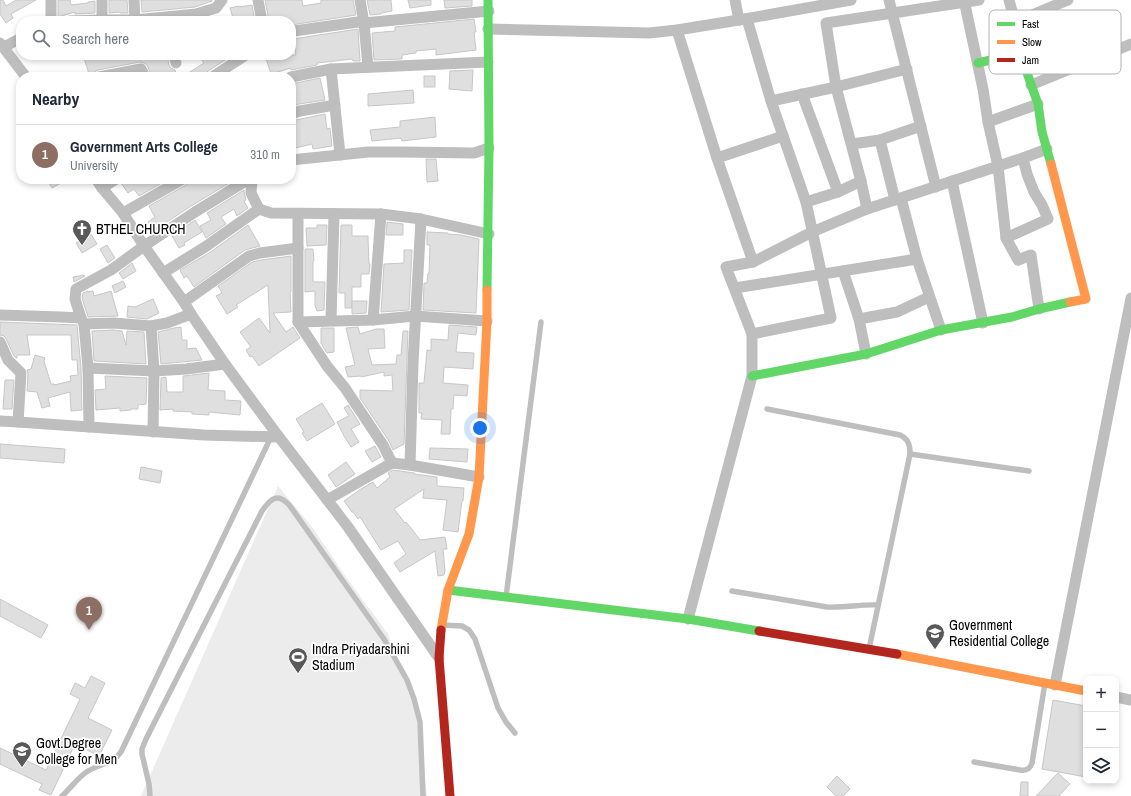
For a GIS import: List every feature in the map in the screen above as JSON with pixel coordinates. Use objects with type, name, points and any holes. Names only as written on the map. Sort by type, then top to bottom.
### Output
[{"type":"street","points":[[51,0],[51,16]]},
{"type":"street","points":[[102,0],[102,16]]},
{"type":"street","points":[[134,0],[135,16]]},
{"type":"street","points":[[184,16],[216,8],[222,0]]},
{"type":"street","points":[[258,0],[261,16]]},
{"type":"street","points":[[360,0],[364,23],[368,68]]},
{"type":"street","points":[[450,796],[439,658],[441,625],[448,590],[469,534],[479,478],[487,321],[489,234],[488,0]]},
{"type":"street","points":[[735,0],[772,101],[806,202],[831,318],[752,334]]},
{"type":"street","points":[[488,29],[649,33],[677,30],[851,0]]},
{"type":"street","points":[[889,0],[936,187]]},
{"type":"street","points":[[867,209],[852,144],[836,87],[826,23],[964,1],[979,0]]},
{"type":"street","points":[[1010,0],[1012,10]]},
{"type":"street","points":[[1044,10],[1068,0]]},
{"type":"street","points":[[964,1],[984,89],[988,122],[998,166],[1006,238],[1018,260],[1031,255],[1039,309]]},
{"type":"street","points":[[296,31],[347,23],[364,23],[489,11]]},
{"type":"street","points":[[677,30],[717,158],[754,262]]},
{"type":"street","points":[[16,40],[2,45],[22,72]]},
{"type":"street","points":[[1121,48],[1131,44]]},
{"type":"street","points":[[220,72],[238,60]]},
{"type":"street","points":[[978,63],[989,60]]},
{"type":"street","points":[[296,76],[331,69],[488,62]]},
{"type":"street","points":[[125,72],[141,69],[143,72]]},
{"type":"street","points":[[331,69],[340,155]]},
{"type":"street","points":[[772,101],[836,87],[906,69]]},
{"type":"street","points":[[752,376],[866,354],[941,330],[1012,317],[1039,309],[1086,299],[1042,132],[1038,104],[1027,74]]},
{"type":"street","points":[[1031,85],[1058,74]]},
{"type":"street","points":[[802,94],[838,192]]},
{"type":"street","points":[[988,122],[1038,104]]},
{"type":"street","points":[[296,112],[334,105]]},
{"type":"street","points":[[852,144],[880,140],[921,126]]},
{"type":"street","points":[[717,158],[783,136]]},
{"type":"street","points":[[880,140],[929,297],[941,330]]},
{"type":"street","points":[[296,159],[368,152],[474,153],[489,148]]},
{"type":"street","points":[[688,619],[752,376],[752,334],[726,267],[754,262],[812,232],[867,209],[1047,149]]},
{"type":"street","points":[[1006,238],[1048,219],[1042,204],[1034,192],[1023,158]]},
{"type":"street","points":[[806,202],[838,192],[861,181]]},
{"type":"street","points":[[952,181],[983,323]]},
{"type":"street","points":[[100,184],[123,213],[144,246],[275,436],[348,527],[439,658]]},
{"type":"street","points":[[123,213],[174,184]]},
{"type":"street","points":[[89,427],[88,368],[82,321],[75,299],[76,289],[111,270],[195,212],[241,184]]},
{"type":"street","points":[[252,184],[251,193],[260,209],[271,213],[381,214],[421,219],[489,234]]},
{"type":"street","points":[[163,273],[205,247],[260,209]]},
{"type":"street","points":[[298,214],[298,322],[327,366],[383,444],[392,464]]},
{"type":"street","points":[[331,320],[334,214]]},
{"type":"street","points":[[373,320],[381,214]]},
{"type":"street","points":[[410,464],[415,316],[421,219]]},
{"type":"street","points":[[184,302],[249,256],[298,248]]},
{"type":"street","points":[[734,288],[917,259]]},
{"type":"street","points":[[843,271],[859,319],[866,354]]},
{"type":"street","points":[[859,319],[897,312],[929,297]]},
{"type":"street","points":[[1050,684],[1131,298]]},
{"type":"street","points":[[0,315],[62,317],[82,321],[151,326],[167,323],[191,314]]},
{"type":"street","points":[[298,322],[373,320],[415,316],[487,321]]},
{"type":"street","points":[[151,326],[154,371],[153,432]]},
{"type":"street","points":[[0,342],[8,360],[21,373],[18,422]]},
{"type":"street","points":[[88,368],[154,371],[225,364]]},
{"type":"street","points":[[0,421],[204,435],[275,436]]},
{"type":"street","points":[[327,500],[392,464],[410,464],[479,478]]},
{"type":"street","points":[[448,590],[688,619],[869,650],[1083,690]]},
{"type":"street","points":[[1119,698],[1131,700]]},
{"type":"lane","points":[[506,597],[541,322]]},
{"type":"lane","points":[[767,410],[900,435],[908,441],[910,454],[869,650]]},
{"type":"lane","points":[[62,796],[88,770],[110,762],[121,752],[275,436]]},
{"type":"lane","points":[[910,454],[1029,471]]},
{"type":"lane","points":[[150,796],[149,784],[142,754],[142,749],[146,739],[262,511],[268,502],[274,498],[285,500],[290,506],[384,639],[407,680],[420,722],[423,796]]},
{"type":"lane","points":[[732,592],[827,608],[840,608],[862,604],[878,605]]},
{"type":"lane","points":[[441,625],[462,626],[469,630],[475,639],[500,711],[506,722],[515,733]]},
{"type":"lane","points":[[974,762],[1020,770],[1028,769],[1032,763],[1050,684]]},
{"type":"shaded area","name":"Indra Priyadarshini Stadium","points":[[278,486],[312,527],[346,577],[388,634],[416,714],[427,796],[141,796]]},
{"type":"building","points":[[0,0],[3,0],[6,6],[16,0],[36,0],[11,14],[13,18],[6,23],[0,14]]},
{"type":"building","points":[[58,0],[70,0],[71,5],[95,1],[95,13],[75,14],[75,12],[58,16]]},
{"type":"building","points":[[109,0],[127,0],[128,13],[109,13]]},
{"type":"building","points":[[141,0],[212,1],[195,7],[142,12]]},
{"type":"building","points":[[265,0],[302,0],[303,6],[321,3],[321,0],[353,0],[356,15],[296,24],[296,16],[268,16]]},
{"type":"building","points":[[367,0],[391,0],[392,11],[370,15]]},
{"type":"building","points":[[408,0],[431,0],[431,5],[410,8]]},
{"type":"building","points":[[444,0],[472,0],[472,6],[445,8]]},
{"type":"building","points":[[252,5],[254,16],[232,16],[230,8]]},
{"type":"building","points":[[474,19],[476,50],[436,55],[436,49],[416,51],[416,53],[402,55],[402,59],[374,60],[372,33],[395,31],[395,27]]},
{"type":"building","points":[[358,29],[360,61],[353,61],[352,59],[317,63],[317,65],[270,72],[267,60],[296,60],[296,39]]},
{"type":"building","points":[[85,60],[168,60],[169,65],[176,72],[150,72],[147,65],[140,62],[88,72]]},
{"type":"building","points":[[202,60],[225,60],[207,72],[190,72],[204,63]]},
{"type":"building","points":[[473,70],[472,91],[449,89],[450,71]]},
{"type":"building","points":[[424,76],[435,76],[435,87],[424,87]]},
{"type":"building","points":[[320,78],[325,100],[296,105],[296,83]]},
{"type":"building","points":[[413,90],[414,103],[368,106],[368,94]]},
{"type":"building","points":[[325,114],[327,129],[330,128],[332,146],[313,149],[312,144],[296,148],[296,120]]},
{"type":"building","points":[[435,117],[436,137],[402,141],[401,138],[372,141],[370,130],[400,127],[400,121]]},
{"type":"building","points":[[426,159],[436,159],[438,181],[427,182]]},
{"type":"building","points":[[50,184],[59,184],[52,188]]},
{"type":"building","points":[[122,184],[160,184],[139,196],[134,189],[128,193]]},
{"type":"building","points":[[228,184],[155,230],[148,222],[155,217],[149,206],[186,185]]},
{"type":"building","points":[[244,190],[246,200],[244,201],[248,208],[237,216],[234,209],[221,217],[226,224],[206,238],[200,226],[211,220],[207,213]]},
{"type":"building","points":[[195,220],[202,232],[184,243],[185,245],[179,248],[172,236]]},
{"type":"building","points":[[387,222],[403,224],[403,235],[386,235]]},
{"type":"building","points":[[248,225],[260,246],[245,250],[194,287],[187,276],[184,278],[180,270],[209,253]]},
{"type":"building","points":[[317,225],[327,225],[326,245],[307,246],[306,228],[317,228]]},
{"type":"building","points":[[341,225],[352,225],[352,236],[368,236],[370,264],[369,274],[361,274],[361,287],[352,287],[352,308],[345,308],[345,293],[339,293]]},
{"type":"building","points":[[427,232],[448,233],[479,239],[476,313],[423,310],[424,283],[427,283],[429,273],[430,245],[427,245]]},
{"type":"building","points":[[91,234],[97,244],[82,253],[76,243]]},
{"type":"building","points":[[107,245],[115,258],[108,263],[100,249]]},
{"type":"building","points":[[305,249],[313,249],[313,282],[325,282],[324,310],[317,311],[315,306],[315,291],[305,292]]},
{"type":"building","points":[[404,250],[412,250],[409,310],[381,312],[384,264],[404,263]]},
{"type":"building","points":[[291,256],[291,312],[273,313],[286,332],[293,327],[300,338],[259,366],[252,356],[250,357],[246,350],[251,347],[240,332],[259,318],[270,333],[268,285],[236,305],[238,307],[227,314],[216,296],[222,293],[218,286],[252,262]]},
{"type":"building","points":[[132,263],[136,271],[123,279],[119,273]]},
{"type":"building","points":[[85,276],[74,282],[73,277]]},
{"type":"building","points":[[123,281],[126,287],[115,293],[112,286]]},
{"type":"building","points":[[93,291],[94,296],[111,291],[118,316],[88,317],[82,298],[83,293]]},
{"type":"building","points":[[153,299],[159,313],[147,319],[127,317],[128,306],[135,307]]},
{"type":"building","points":[[352,301],[367,301],[366,313],[352,314]]},
{"type":"building","points":[[0,322],[77,325],[81,368],[82,410],[71,411],[70,392],[48,398],[50,406],[42,408],[37,392],[27,391],[27,370],[31,369],[35,355],[45,358],[44,361],[51,384],[54,385],[71,381],[70,376],[78,375],[77,360],[72,360],[71,335],[27,335],[30,355],[17,355],[16,358],[4,336],[0,335]]},
{"type":"building","points":[[449,325],[477,327],[476,335],[458,333],[456,352],[474,353],[473,369],[444,367],[443,383],[468,385],[467,396],[454,395],[453,409],[451,409],[450,434],[441,434],[442,420],[421,419],[422,413],[419,413],[419,383],[424,383],[427,350],[431,351],[431,339],[448,340]]},
{"type":"building","points":[[181,327],[182,340],[187,340],[187,349],[196,348],[202,360],[161,364],[158,332]]},
{"type":"building","points":[[358,327],[360,334],[376,329],[384,329],[385,348],[368,349],[372,365],[396,364],[397,355],[401,355],[403,331],[408,331],[404,444],[393,450],[389,441],[360,398],[360,390],[393,391],[392,375],[384,376],[384,372],[361,377],[348,377],[345,367],[355,365],[346,328]]},
{"type":"building","points":[[321,328],[334,328],[334,352],[327,353],[321,344]]},
{"type":"building","points":[[92,331],[122,331],[126,345],[127,331],[144,332],[146,364],[94,361]]},
{"type":"building","points":[[209,373],[208,390],[225,391],[225,400],[241,401],[240,415],[209,412],[209,415],[192,414],[192,412],[173,411],[173,409],[160,410],[161,378],[166,377],[167,392],[183,392],[183,376]]},
{"type":"building","points":[[105,376],[147,378],[146,404],[138,405],[138,409],[131,410],[120,411],[120,408],[96,410],[95,390],[106,389]]},
{"type":"building","points":[[5,380],[14,380],[12,409],[3,409]]},
{"type":"building","points":[[322,403],[335,424],[307,441],[302,433],[304,432],[296,419]]},
{"type":"building","points":[[348,405],[360,424],[351,429],[359,442],[351,447],[337,422],[349,416],[344,408]]},
{"type":"building","points":[[0,444],[65,449],[64,463],[0,458]]},
{"type":"building","points":[[375,446],[381,457],[372,462],[365,451]]},
{"type":"building","points":[[430,448],[468,449],[467,462],[429,459]]},
{"type":"building","points":[[346,462],[355,474],[336,487],[328,475]]},
{"type":"building","points":[[141,467],[162,471],[160,483],[139,479]]},
{"type":"building","points":[[393,470],[437,477],[437,486],[464,488],[458,532],[443,530],[447,500],[423,498],[424,489],[394,509],[420,540],[445,537],[447,549],[443,549],[444,575],[438,576],[435,551],[400,572],[394,563],[406,554],[398,541],[381,550],[360,517],[358,519],[344,501],[373,482],[377,488],[390,477],[388,473]]},
{"type":"building","points":[[0,599],[48,625],[41,638],[0,616]]},
{"type":"building","points":[[91,676],[105,683],[88,718],[112,730],[99,756],[75,744],[51,795],[39,790],[42,784],[0,764],[0,748],[46,770],[80,699],[70,694],[75,683],[85,688]]},
{"type":"building","points":[[1053,700],[1083,705],[1083,776],[1042,769]]},
{"type":"building","points":[[1058,773],[1070,784],[1059,796],[1036,796]]},
{"type":"building","points":[[837,776],[850,789],[843,796],[836,796],[827,787]]},
{"type":"building","points":[[1021,782],[1028,782],[1028,796],[1020,796]]},
{"type":"traffic: fast","points":[[487,290],[489,148],[488,0]]},
{"type":"traffic: fast","points":[[978,63],[989,60]]},
{"type":"traffic: fast","points":[[1027,74],[1038,104],[1042,132],[1051,164]]},
{"type":"traffic: fast","points":[[752,376],[866,354],[941,330],[1012,317],[1070,302]]},
{"type":"traffic: fast","points":[[448,590],[688,619],[759,631]]},
{"type":"traffic: slow","points":[[1051,164],[1086,299],[1070,302]]},
{"type":"traffic: slow","points":[[441,630],[448,590],[469,534],[479,477],[487,321],[487,290]]},
{"type":"traffic: slow","points":[[897,654],[1083,690]]},
{"type":"traffic: jam","points":[[441,630],[439,658],[450,796]]},
{"type":"traffic: jam","points":[[759,631],[897,654]]},
{"type":"place","name":"BTHEL CHURCH","points":[[82,246]]},
{"type":"place","name":"Government Arts College","points":[[89,630]]},
{"type":"place","name":"Government Residential College","points":[[935,650]]},
{"type":"place","name":"Indra Priyadarshini Stadium","points":[[298,674]]},
{"type":"place","name":"Govt.Degree College for Men","points":[[22,768]]}]
